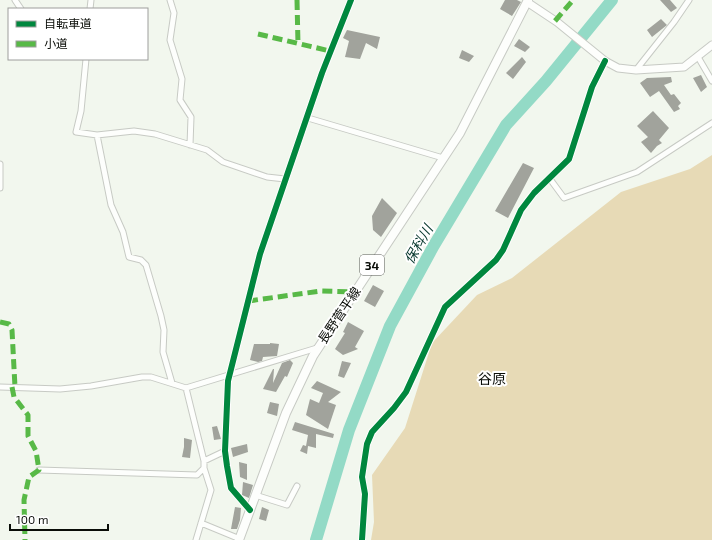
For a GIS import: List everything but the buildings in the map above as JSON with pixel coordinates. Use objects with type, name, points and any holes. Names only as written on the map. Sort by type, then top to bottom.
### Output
[{"type":"main road","points":[[528,1],[557,22],[605,61],[618,68],[636,70],[684,67],[712,45]]},
{"type":"main road","name":"長野菅平線","points":[[240,540],[286,412],[317,348],[460,133],[528,1]]},
{"type":"street","points":[[170,0],[174,13],[170,40],[182,79],[180,100],[191,117],[190,145]]},
{"type":"street","points":[[250,510],[231,488],[225,451],[229,375],[260,254],[285,178],[308,118],[322,73],[351,0]]},
{"type":"street","points":[[636,70],[690,0]]},
{"type":"street","points":[[698,56],[712,81]]},
{"type":"street","points":[[86,60],[81,111],[76,132],[97,136],[134,131],[154,134],[207,150],[223,162],[267,177],[285,178]]},
{"type":"street","points":[[362,540],[366,494],[362,477],[367,444],[372,432],[394,408],[406,392],[445,307],[496,260],[503,250],[521,210],[534,193],[569,159],[592,86],[605,61]]},
{"type":"street","points":[[308,118],[443,158]]},
{"type":"street","points":[[550,179],[564,198],[637,172],[712,123]]},
{"type":"street","points":[[97,136],[111,205],[123,232],[129,257],[142,260],[146,265],[161,316],[164,330],[163,352],[172,383]]},
{"type":"street","points":[[0,164],[0,188]]},
{"type":"street","points":[[0,387],[60,388],[92,386],[142,377],[151,377],[186,388],[317,348]]},
{"type":"street","points":[[186,388],[204,461],[204,468],[211,490],[196,540]]},
{"type":"street","points":[[204,461],[225,451]]},
{"type":"street","points":[[39,470],[197,475],[204,468]]},
{"type":"street","points":[[255,496],[288,505],[297,486]]},
{"type":"street","points":[[201,523],[240,540]]},
{"type":"shaded area","points":[[712,155],[712,540],[371,540],[374,522],[372,475],[405,428],[432,343],[477,295],[512,278],[621,192],[690,169]]},
{"type":"waterway","name":"保科川","points":[[316,540],[349,430],[390,326],[433,247],[506,125],[546,81],[612,0]]},
{"type":"marked path","points":[[297,0],[298,44]]},
{"type":"marked path","points":[[555,21],[573,0]]},
{"type":"marked path","points":[[258,34],[330,51]]},
{"type":"marked path","points":[[248,301],[321,291],[354,292]]},
{"type":"marked path","points":[[0,322],[9,324],[12,330],[15,387]]},
{"type":"marked path","points":[[12,387],[14,397],[28,415],[28,436],[36,451],[39,470],[29,477],[24,500],[25,540]]},
{"type":"cycle path","points":[[250,510],[231,488],[227,466],[225,451],[228,381],[260,254],[322,73],[351,0]]},
{"type":"cycle path","points":[[362,540],[365,494],[362,477],[367,444],[372,432],[394,408],[406,392],[445,307],[496,260],[503,250],[521,210],[534,193],[569,159],[592,87],[605,61]]},
{"type":"district","name":"谷原","points":[[492,378]]}]
